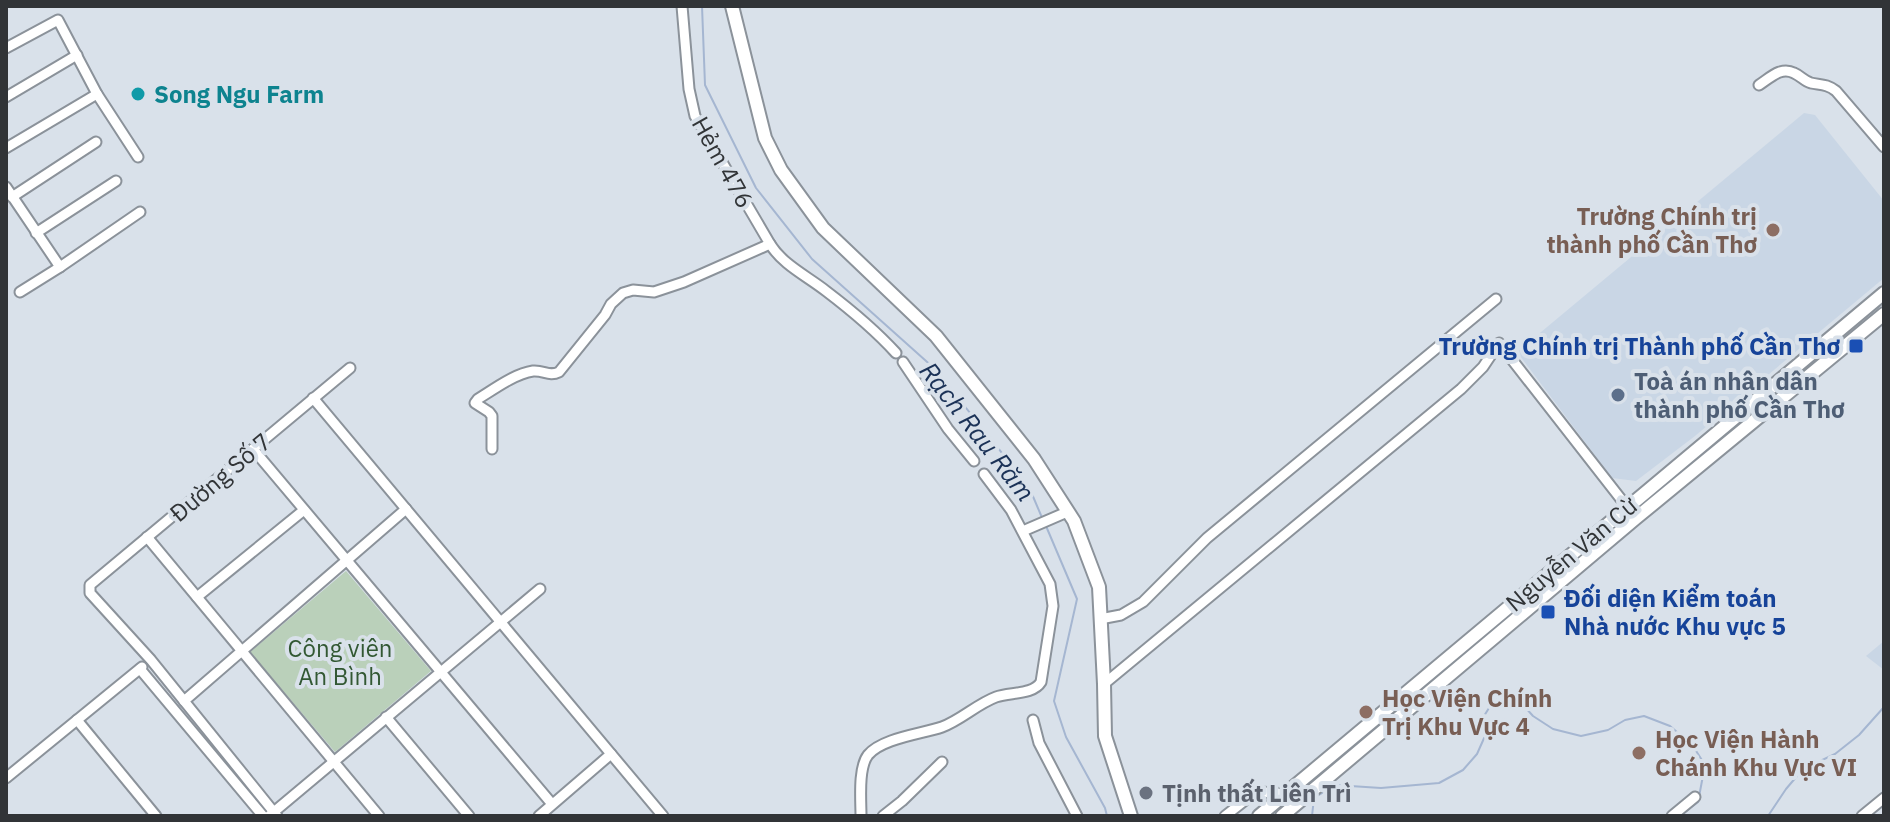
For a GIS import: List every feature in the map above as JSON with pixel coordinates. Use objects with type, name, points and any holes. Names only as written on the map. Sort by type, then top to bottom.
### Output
[{"type":"main road","points":[[732,6],[765,138],[781,170],[823,228],[936,336],[1034,459],[1062,514],[1074,521],[1099,587],[1105,736],[1131,816]]},
{"type":"main road","name":"Nguyễn Văn Cừ","points":[[1259,816],[1884,293]]},
{"type":"main road","name":"Nguyễn Văn Cừ","points":[[1282,816],[1294,811],[1409,709],[1884,314]]},
{"type":"main road","points":[[1761,395],[1772,408]]},
{"type":"main road","points":[[1552,570],[1561,581]]},
{"type":"main road","points":[[1399,697],[1409,709]]},
{"type":"street","name":"Hẻm 476","points":[[682,6],[689,89],[695,116],[770,244],[782,260],[824,289],[896,353]]},
{"type":"street","points":[[6,48],[58,20],[97,94],[138,157]]},
{"type":"street","points":[[6,97],[77,55]]},
{"type":"street","points":[[1759,85],[1781,71],[1787,71],[1812,83],[1827,85],[1836,91],[1884,147]]},
{"type":"street","points":[[6,148],[97,94]]},
{"type":"street","points":[[12,197],[96,142]]},
{"type":"street","points":[[36,233],[116,181]]},
{"type":"street","points":[[6,187],[60,267]]},
{"type":"street","points":[[20,292],[140,212]]},
{"type":"street","points":[[492,449],[492,416],[475,403],[478,399],[532,371],[553,375],[559,372],[623,293],[633,290],[654,292],[684,282],[770,244]]},
{"type":"street","points":[[1100,619],[1121,615],[1143,602],[1207,538],[1496,299]]},
{"type":"street","points":[[1104,684],[1461,389],[1483,367],[1499,343],[1636,518]]},
{"type":"street","points":[[903,362],[948,429],[974,461]]},
{"type":"street","name":"Đường Số 7","points":[[151,660],[90,593],[90,585],[350,368]]},
{"type":"street","points":[[313,398],[662,816]]},
{"type":"street","points":[[253,449],[552,804]]},
{"type":"street","points":[[861,816],[863,766],[868,756],[886,744],[945,726],[994,698],[1038,687],[1041,682],[1049,638],[1052,594],[1026,530],[984,474]]},
{"type":"street","points":[[184,701],[406,509]]},
{"type":"street","points":[[197,597],[304,510]]},
{"type":"street","points":[[1026,530],[1062,514]]},
{"type":"street","points":[[147,537],[379,816]]},
{"type":"street","points":[[271,815],[540,589]]},
{"type":"street","points":[[6,778],[151,660],[271,815]]},
{"type":"street","points":[[140,669],[271,815]]},
{"type":"street","points":[[386,717],[469,816]]},
{"type":"street","points":[[77,720],[153,815]]},
{"type":"street","points":[[1033,720],[1039,743],[1077,816]]},
{"type":"street","points":[[539,816],[611,754]]},
{"type":"street","points":[[883,816],[942,762]]},
{"type":"street","points":[[1225,816],[1260,792],[1287,794]]},
{"type":"street","points":[[1672,816],[1695,797]]},
{"type":"street","points":[[1862,816],[1884,798]]},
{"type":"shaded area","name":"Trường Chính trị thành phố Cần Thơ","points":[[1804,113],[1815,115],[1884,201],[1884,278],[1695,436],[1636,481],[1612,478],[1517,352]]},
{"type":"shaded area","points":[[1884,641],[1884,670],[1866,656]]},
{"type":"green space","name":"Công viên An Bình","points":[[346,571],[431,671],[335,752],[250,652]]},
{"type":"waterway","name":"Rạch Rau Răm","points":[[702,6],[705,85],[756,188],[812,259],[935,369],[1029,487],[1043,520]]},
{"type":"waterway","name":"Rạch Rau Răm","points":[[1046,526],[1077,599],[1054,701],[1066,737],[1107,816]]},
{"type":"waterway","points":[[1312,816],[1314,798],[1335,785],[1381,788],[1439,783],[1463,770],[1477,754],[1485,736],[1484,716],[1494,700],[1516,697],[1533,716],[1553,729],[1581,736],[1608,730],[1625,720],[1644,716],[1670,726],[1693,746],[1705,765],[1698,802],[1680,816]]},
{"type":"waterway","points":[[1768,816],[1803,769],[1835,754],[1859,735],[1884,707]]},
{"type":"place","name":"Song Ngu Farm","points":[[138,94]]},
{"type":"place","name":"Trường Chính trị thành phố Cần Thơ","points":[[1773,230]]},
{"type":"place","name":"Trường Chính trị Thành phố Cần Thơ","points":[[1856,346]]},
{"type":"place","name":"Toà án nhân dân thành phố Cần Thơ","points":[[1618,395]]},
{"type":"place","name":"Đối diện Kiểm toán Nhà nước Khu vực 5","points":[[1548,612]]},
{"type":"place","name":"Học Viện Chính Trị Khu Vực 4","points":[[1366,712]]},
{"type":"place","name":"Học Viện Hành Chánh Khu Vực VI","points":[[1639,753]]},
{"type":"place","name":"Tịnh thất Liên Trì","points":[[1146,793]]}]
